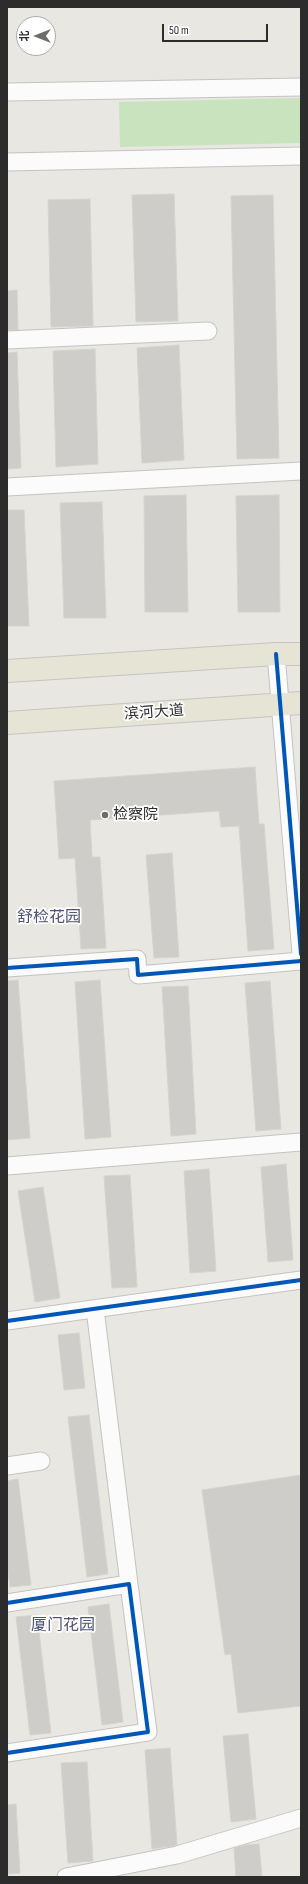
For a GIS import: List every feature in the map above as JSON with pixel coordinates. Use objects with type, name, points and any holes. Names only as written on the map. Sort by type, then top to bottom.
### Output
[{"type":"main road","points":[[7,671],[276,654],[301,654]]},
{"type":"main road","name":"滨河大道","points":[[7,723],[291,704]]},
{"type":"street","points":[[7,92],[301,87]]},
{"type":"street","points":[[7,162],[301,156]]},
{"type":"street","points":[[7,340],[208,331]]},
{"type":"street","points":[[7,487],[301,471]]},
{"type":"street","points":[[276,654],[291,704],[301,954]]},
{"type":"street","points":[[7,968],[137,959],[138,975],[301,961]]},
{"type":"street","points":[[7,1166],[301,1142]]},
{"type":"street","points":[[7,1321],[301,1280]]},
{"type":"street","points":[[7,1753],[148,1732],[95,1309]]},
{"type":"street","points":[[7,1466],[40,1461]]},
{"type":"street","points":[[7,1603],[129,1584]]},
{"type":"street","points":[[66,1877],[177,1855],[301,1818]]},
{"type":"green space","points":[[301,98],[301,143],[120,147],[119,102]]},
{"type":"building","points":[[174,194],[178,321],[136,322],[132,195]]},
{"type":"building","points":[[273,195],[279,458],[237,459],[231,196]]},
{"type":"building","points":[[90,199],[93,326],[51,327],[48,200]]},
{"type":"building","points":[[17,290],[18,330],[7,330],[7,291]]},
{"type":"building","points":[[179,345],[184,460],[142,463],[137,348]]},
{"type":"building","points":[[95,349],[98,464],[56,467],[53,351]]},
{"type":"building","points":[[17,352],[21,468],[7,469],[7,353]]},
{"type":"building","points":[[186,495],[188,612],[145,612],[144,496]]},
{"type":"building","points":[[279,495],[280,612],[238,612],[236,496]]},
{"type":"building","points":[[102,502],[106,618],[64,618],[60,503]]},
{"type":"building","points":[[7,510],[24,510],[29,626],[7,626]]},
{"type":"building","name":"检察院","points":[[255,767],[259,824],[264,824],[274,949],[248,951],[239,826],[221,827],[219,811],[90,820],[92,857],[100,857],[106,948],[81,949],[75,858],[59,859],[54,781]]},
{"type":"building","points":[[172,853],[179,957],[154,958],[146,855]]},
{"type":"building","points":[[18,980],[30,1138],[7,1140],[7,981]]},
{"type":"building","points":[[100,980],[111,1137],[85,1139],[75,982]]},
{"type":"building","points":[[270,981],[281,1129],[256,1131],[245,983]]},
{"type":"building","points":[[188,986],[196,1134],[171,1136],[162,987]]},
{"type":"building","points":[[286,1164],[293,1260],[268,1262],[261,1167]]},
{"type":"building","points":[[209,1169],[216,1271],[190,1273],[184,1171]]},
{"type":"building","points":[[130,1175],[137,1287],[112,1288],[104,1176]]},
{"type":"building","points":[[43,1187],[60,1298],[35,1302],[18,1191]]},
{"type":"building","points":[[79,1333],[85,1388],[64,1390],[58,1335]]},
{"type":"building","points":[[89,1415],[108,1574],[87,1577],[68,1417]]},
{"type":"building","points":[[301,1475],[301,1706],[238,1713],[231,1654],[225,1655],[202,1490]]},
{"type":"building","points":[[18,1479],[31,1585],[10,1587],[7,1564],[7,1481]]},
{"type":"building","points":[[109,1604],[123,1722],[102,1725],[88,1607]]},
{"type":"building","points":[[37,1615],[51,1733],[30,1735],[16,1617]]},
{"type":"building","points":[[248,1734],[256,1819],[231,1822],[223,1736]]},
{"type":"building","points":[[170,1748],[177,1845],[152,1849],[145,1750]]},
{"type":"building","points":[[87,1762],[93,1861],[68,1863],[61,1763]]},
{"type":"building","points":[[16,1804],[20,1873],[7,1874],[7,1805]]},
{"type":"building","points":[[259,1844],[262,1877],[236,1877],[234,1848],[245,1845]]},
{"type":"cycle path","points":[[276,654],[301,954]]},
{"type":"cycle path","points":[[7,968],[137,959],[138,975],[301,961]]},
{"type":"cycle path","points":[[7,1321],[301,1280]]},
{"type":"cycle path","points":[[7,1603],[129,1584],[148,1732],[7,1753]]},
{"type":"place","name":"检察院","points":[[105,815]]},
{"type":"district","name":"舒检花园","points":[[49,918]]},
{"type":"district","name":"厦门花园","points":[[63,1626]]}]
